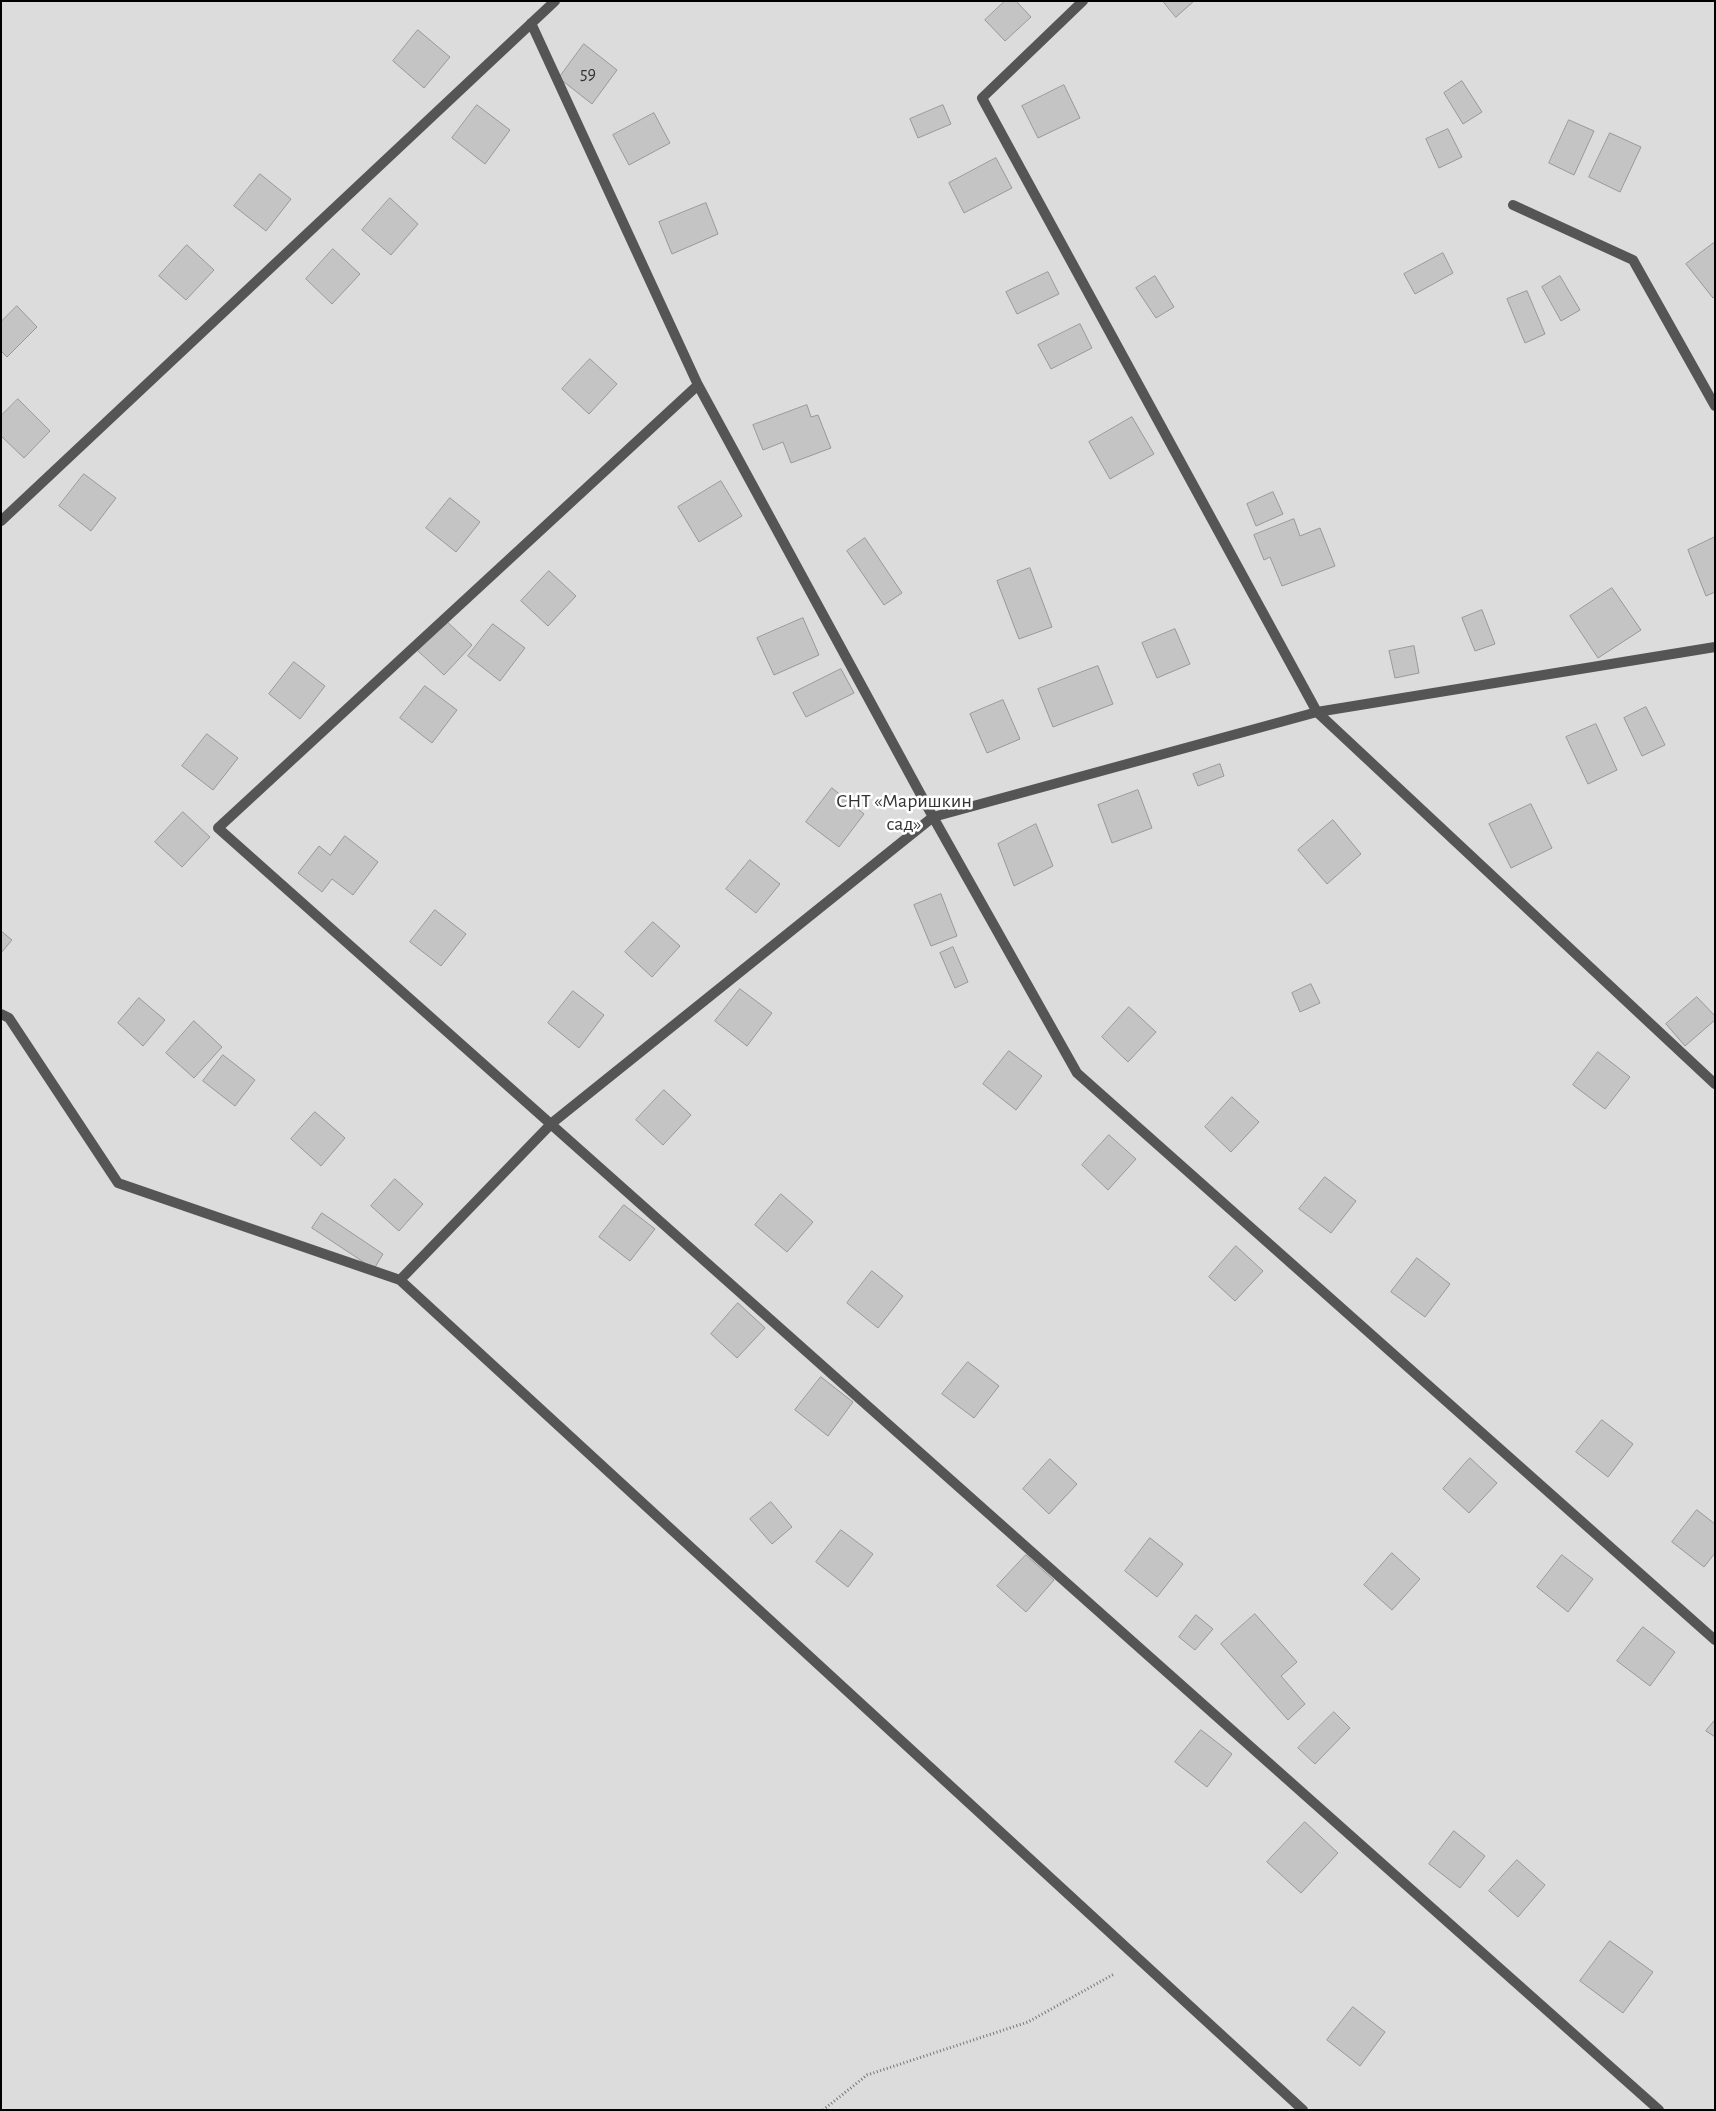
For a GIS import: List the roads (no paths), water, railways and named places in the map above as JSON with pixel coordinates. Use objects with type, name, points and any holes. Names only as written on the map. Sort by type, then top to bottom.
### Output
[{"type":"lane","points":[[1,521],[554,1]]},
{"type":"lane","points":[[1083,1],[982,98],[1317,712],[1715,1084]]},
{"type":"lane","points":[[531,23],[698,385],[933,817],[1077,1073],[1715,1640]]},
{"type":"lane","points":[[1513,205],[1633,260],[1715,406]]},
{"type":"lane","points":[[698,385],[218,828],[552,1123],[1659,2110]]},
{"type":"lane","points":[[400,1280],[552,1123],[933,817],[1317,712],[1715,647]]},
{"type":"lane","points":[[1,1014],[9,1018],[118,1183],[400,1280],[1303,2110]]},
{"type":"park label","name":"СНТ «Маришкин сад»","points":[[904,812]]}]
